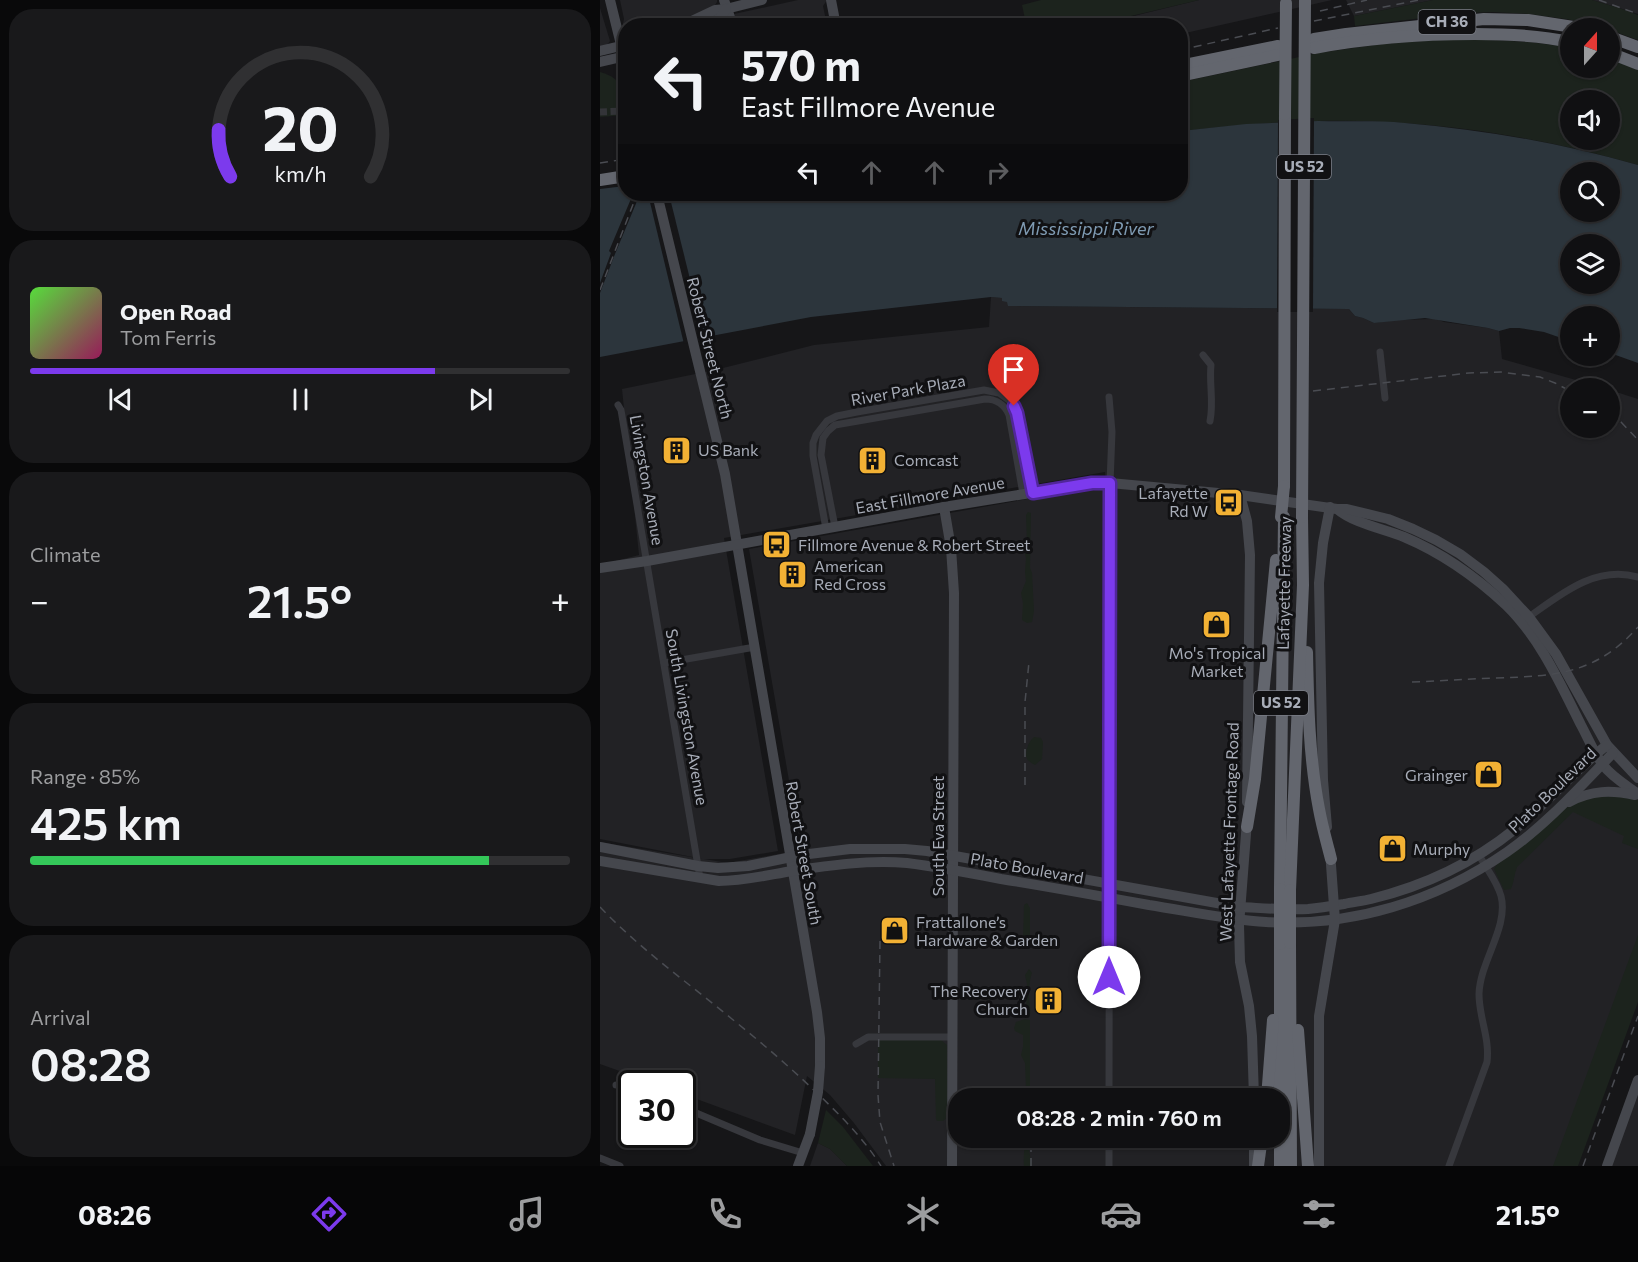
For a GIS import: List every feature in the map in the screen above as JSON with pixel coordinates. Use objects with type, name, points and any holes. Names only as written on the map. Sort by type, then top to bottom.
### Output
[{"type":"highway","name":"US 52","points":[[1282,517],[1286,0]]},
{"type":"highway","name":"Lafayette Freeway","points":[[1285,889],[1303,585],[1305,0]]},
{"type":"highway","name":"CH 36","points":[[1560,25],[1528,20],[1484,19],[1346,34],[1314,43],[1454,34],[1527,35],[1560,40]]},
{"type":"highway","points":[[1620,41],[1638,47]]},
{"type":"highway","points":[[1188,65],[1278,50],[1188,74]]},
{"type":"highway","points":[[1620,57],[1638,64]]},
{"type":"highway","points":[[600,172],[618,170]]},
{"type":"highway","points":[[600,180],[618,177]]},
{"type":"highway","name":"Lafayette Freeway","points":[[1280,1166],[1285,947],[1282,517]]},
{"type":"highway","points":[[1247,827],[1255,779],[1282,517]]},
{"type":"highway","points":[[1303,585],[1307,625],[1311,748],[1319,810],[1330,859]]},
{"type":"highway","name":"Lafayette Freeway","points":[[1285,947],[1291,1166]]},
{"type":"highway","points":[[1268,1088],[1275,993],[1285,947]]},
{"type":"highway","points":[[1285,947],[1297,1016],[1308,1166]]},
{"type":"highway","points":[[1256,1166],[1260,1148]]},
{"type":"street","points":[[610,0],[618,31]]},
{"type":"street","points":[[698,18],[725,5],[762,0]]},
{"type":"street","points":[[831,0],[834,18]]},
{"type":"street","points":[[600,51],[618,53]]},
{"type":"street","points":[[600,62],[618,56]]},
{"type":"street","name":"Robert Street North","points":[[659,201],[722,462],[737,545]]},
{"type":"street","points":[[1380,352],[1384,398]]},
{"type":"street","points":[[1203,355],[1211,365],[1213,409],[1210,421]]},
{"type":"street","name":"River Park Plaza","points":[[830,528],[813,456],[813,443],[827,421],[837,416],[857,412],[984,390],[999,393],[1010,401],[1017,413],[1028,493]]},
{"type":"street","points":[[1109,397],[1112,432],[1109,1088]]},
{"type":"street","name":"Livingston Avenue","points":[[618,405],[621,410],[647,561]]},
{"type":"street","name":"East Fillmore Avenue","points":[[600,568],[1092,483],[1240,495],[1334,508],[1346,517],[1406,538],[1436,552],[1484,585],[1525,620],[1556,654],[1610,749],[1638,778]]},
{"type":"street","name":"West Lafayette Frontage Road","points":[[1240,495],[1247,520],[1250,555],[1247,827],[1239,920],[1240,962],[1249,1006],[1252,1036],[1254,1088]]},
{"type":"street","name":"South Eva Street","points":[[944,507],[951,548],[954,593],[952,1166]]},
{"type":"street","points":[[1318,1166],[1319,1016],[1335,920],[1323,780],[1320,592],[1322,552],[1334,508]]},
{"type":"street","name":"Robert Street South","points":[[737,545],[817,1012],[820,1066],[818,1092],[810,1134],[798,1166]]},
{"type":"street","name":"South Livingston Avenue","points":[[647,561],[700,878]]},
{"type":"street","points":[[1525,620],[1590,578],[1613,574],[1638,577]]},
{"type":"street","name":"East Fillmore Avenue","points":[[1525,620],[1602,764],[1638,795]]},
{"type":"street","points":[[664,663],[755,647]]},
{"type":"street","name":"Plato Boulevard","points":[[600,847],[717,868],[850,849],[927,851],[1239,907],[1285,909],[1334,906],[1370,899],[1416,885],[1479,855],[1516,828],[1596,754],[1610,749]]},
{"type":"street","name":"Plato Boulevard","points":[[600,861],[728,881],[851,863],[890,862],[954,870],[1239,920],[1296,923],[1335,920],[1417,900],[1452,885],[1485,866],[1527,837],[1561,806],[1602,764],[1610,749]]},
{"type":"street","points":[[1561,806],[1579,797],[1600,791],[1638,795]]},
{"type":"street","points":[[1449,1166],[1484,1072],[1488,1054],[1479,1001],[1479,986],[1500,922],[1502,909],[1501,895],[1479,855]]},
{"type":"street","points":[[856,1044],[868,1037],[952,1037]]},
{"type":"street","points":[[1607,1166],[1638,1080]]},
{"type":"street","points":[[696,1113],[760,1140],[803,1153]]},
{"type":"street","points":[[1109,1148],[1109,1166]]},
{"type":"street","points":[[1255,1148],[1256,1166]]},
{"type":"street","points":[[600,1158],[621,1166]]},
{"type":"shaded area","points":[[620,0],[717,0],[715,5],[686,18],[624,18]]},
{"type":"shaded area","points":[[798,0],[827,0],[823,6],[826,18],[735,18],[734,14]]},
{"type":"shaded area","points":[[1041,0],[1199,0],[1123,18],[1025,18],[1022,5]]},
{"type":"shaded area","points":[[1199,0],[1332,0],[1188,32],[1188,18],[1126,18]]},
{"type":"shaded area","points":[[1346,0],[1433,0],[1354,16]]},
{"type":"shaded area","points":[[1433,0],[1592,0],[1638,15],[1638,40],[1620,34],[1620,18],[1560,18],[1493,12],[1465,13],[1355,26],[1354,16]]},
{"type":"shaded area","points":[[1592,0],[1638,0],[1638,14],[1619,8]]},
{"type":"shaded area","points":[[600,8],[610,41],[607,45],[600,47]]},
{"type":"shaded area","points":[[1451,39],[1541,43],[1560,46],[1560,78],[1620,78],[1620,63],[1638,70],[1638,165],[1581,150],[1620,150],[1620,90],[1560,90],[1560,145],[1439,126],[1358,121],[1300,122],[1188,130],[1188,81],[1318,53],[1382,44]]},
{"type":"shaded area","points":[[600,72],[618,82],[618,116],[600,117]]},
{"type":"shaded area","points":[[991,297],[1008,301],[1008,306],[1349,309],[1355,316],[1374,323],[1436,319],[1499,331],[1502,359],[1569,378],[1560,378],[1560,438],[1620,438],[1620,393],[1638,399],[1638,977],[1571,1166],[886,1166],[830,1095],[807,1076],[795,1135],[696,1099],[696,1070],[618,1070],[600,1064],[600,842],[703,859],[600,839],[600,565],[639,555],[622,389],[715,370],[814,345],[989,327]],"holes":[[[1105,472],[1106,488],[1089,488],[749,549],[801,850],[728,863],[704,859],[730,859],[778,851],[724,538]]]},
{"type":"shaded area","points":[[1028,512],[1031,513],[1030,568],[1034,611],[1032,622],[1027,623],[1022,620],[1021,593],[1026,581],[1024,550],[1027,543],[1026,515]]},
{"type":"shaded area","points":[[1034,737],[1041,738],[1043,742],[1042,759],[1035,765],[1026,756],[1029,744]]},
{"type":"shaded area","points":[[1587,796],[1631,797],[1638,800],[1638,849],[1622,843],[1624,836],[1573,812],[1517,867],[1511,889],[1504,890],[1494,869],[1498,862],[1562,809]]},
{"type":"shaded area","points":[[1027,903],[1030,908],[1030,942],[1025,943],[1023,940],[1024,905]]},
{"type":"shaded area","points":[[1638,935],[1638,1002],[1578,1166],[1553,1166]]},
{"type":"shaded area","points":[[1029,969],[1032,973],[1029,989],[1029,1018],[1026,1016],[1025,975]]},
{"type":"shaded area","points":[[1030,1020],[1030,1088],[1026,1088],[1025,1063],[1021,1055],[1023,1035],[1015,1031],[1016,1022]]},
{"type":"shaded area","points":[[878,1040],[941,1040],[947,1045],[948,1117],[943,1121],[936,1119],[935,1079],[878,1078]]},
{"type":"shaded area","points":[[1638,1081],[1638,1166],[1606,1166]]},
{"type":"shaded area","points":[[826,1110],[843,1127],[873,1166],[847,1166],[830,1149],[818,1143]]},
{"type":"shaded area","points":[[818,1143],[830,1149],[847,1166],[810,1166]]},
{"type":"shaded area","points":[[1024,1148],[1029,1148],[1032,1166],[1024,1166]]},
{"type":"water","name":"Mississippi River","points":[[1372,121],[1435,126],[1552,144],[1560,146],[1560,150],[1578,150],[1638,165],[1638,363],[1620,357],[1620,306],[1560,306],[1560,338],[1519,328],[1499,331],[1425,318],[1374,323],[1355,316],[1349,309],[1008,306],[1002,298],[991,297],[811,317],[600,357],[600,189],[618,187],[618,201],[1188,201],[1188,130],[1246,124]]},
{"type":"pier","points":[[1314,118],[1313,312],[1277,312],[1278,120]]},
{"type":"pier","points":[[630,201],[637,201],[600,293],[600,283],[611,253],[609,251]]},
{"type":"pier","points":[[650,201],[671,201],[705,340],[684,344]]},
{"type":"tunnel","points":[[600,112],[618,111]]},
{"type":"railway","points":[[1320,11],[1367,0]]},
{"type":"railway","points":[[1314,21],[1419,0]]},
{"type":"railway","points":[[1599,0],[1638,14]]},
{"type":"railway","points":[[1188,48],[1278,28]]},
{"type":"railway","points":[[600,163],[618,160]]},
{"type":"railway","points":[[600,290],[634,201]]},
{"type":"railway","points":[[1313,391],[1469,373],[1501,372],[1540,377],[1560,386]]},
{"type":"railway","points":[[1620,421],[1638,440]]},
{"type":"railway","points":[[1412,682],[1537,676],[1573,670],[1606,655],[1638,627]]},
{"type":"railway","points":[[1025,785],[1025,702],[1029,662]]},
{"type":"railway","points":[[600,907],[647,951],[754,1037],[827,1102],[852,1128],[881,1166]]},
{"type":"railway","points":[[880,941],[878,1095],[880,1122],[894,1166]]},
{"type":"railway","points":[[1583,1166],[1638,1016]]},
{"type":"railway","points":[[1031,1148],[1031,1166]]},
{"type":"place","name":"US Bank","points":[[677,450]]},
{"type":"place","name":"Comcast","points":[[873,460]]},
{"type":"place","name":"Lafayette Rd W","points":[[1229,502]]},
{"type":"place","name":"Fillmore Avenue & Robert Street","points":[[777,545]]},
{"type":"place","name":"American Red Cross","points":[[793,575]]},
{"type":"place","name":"Mo's Tropical Market","points":[[1217,625]]},
{"type":"place","name":"Grainger","points":[[1489,775]]},
{"type":"place","name":"Murphy","points":[[1392,849]]},
{"type":"place","name":"Frattallone’s Hardware & Garden","points":[[895,931]]},
{"type":"place","name":"The Recovery Church","points":[[1049,1000]]},
{"type":"route","points":[[1014,406],[1033,493],[1092,483],[1110,483],[1109,977]]}]
